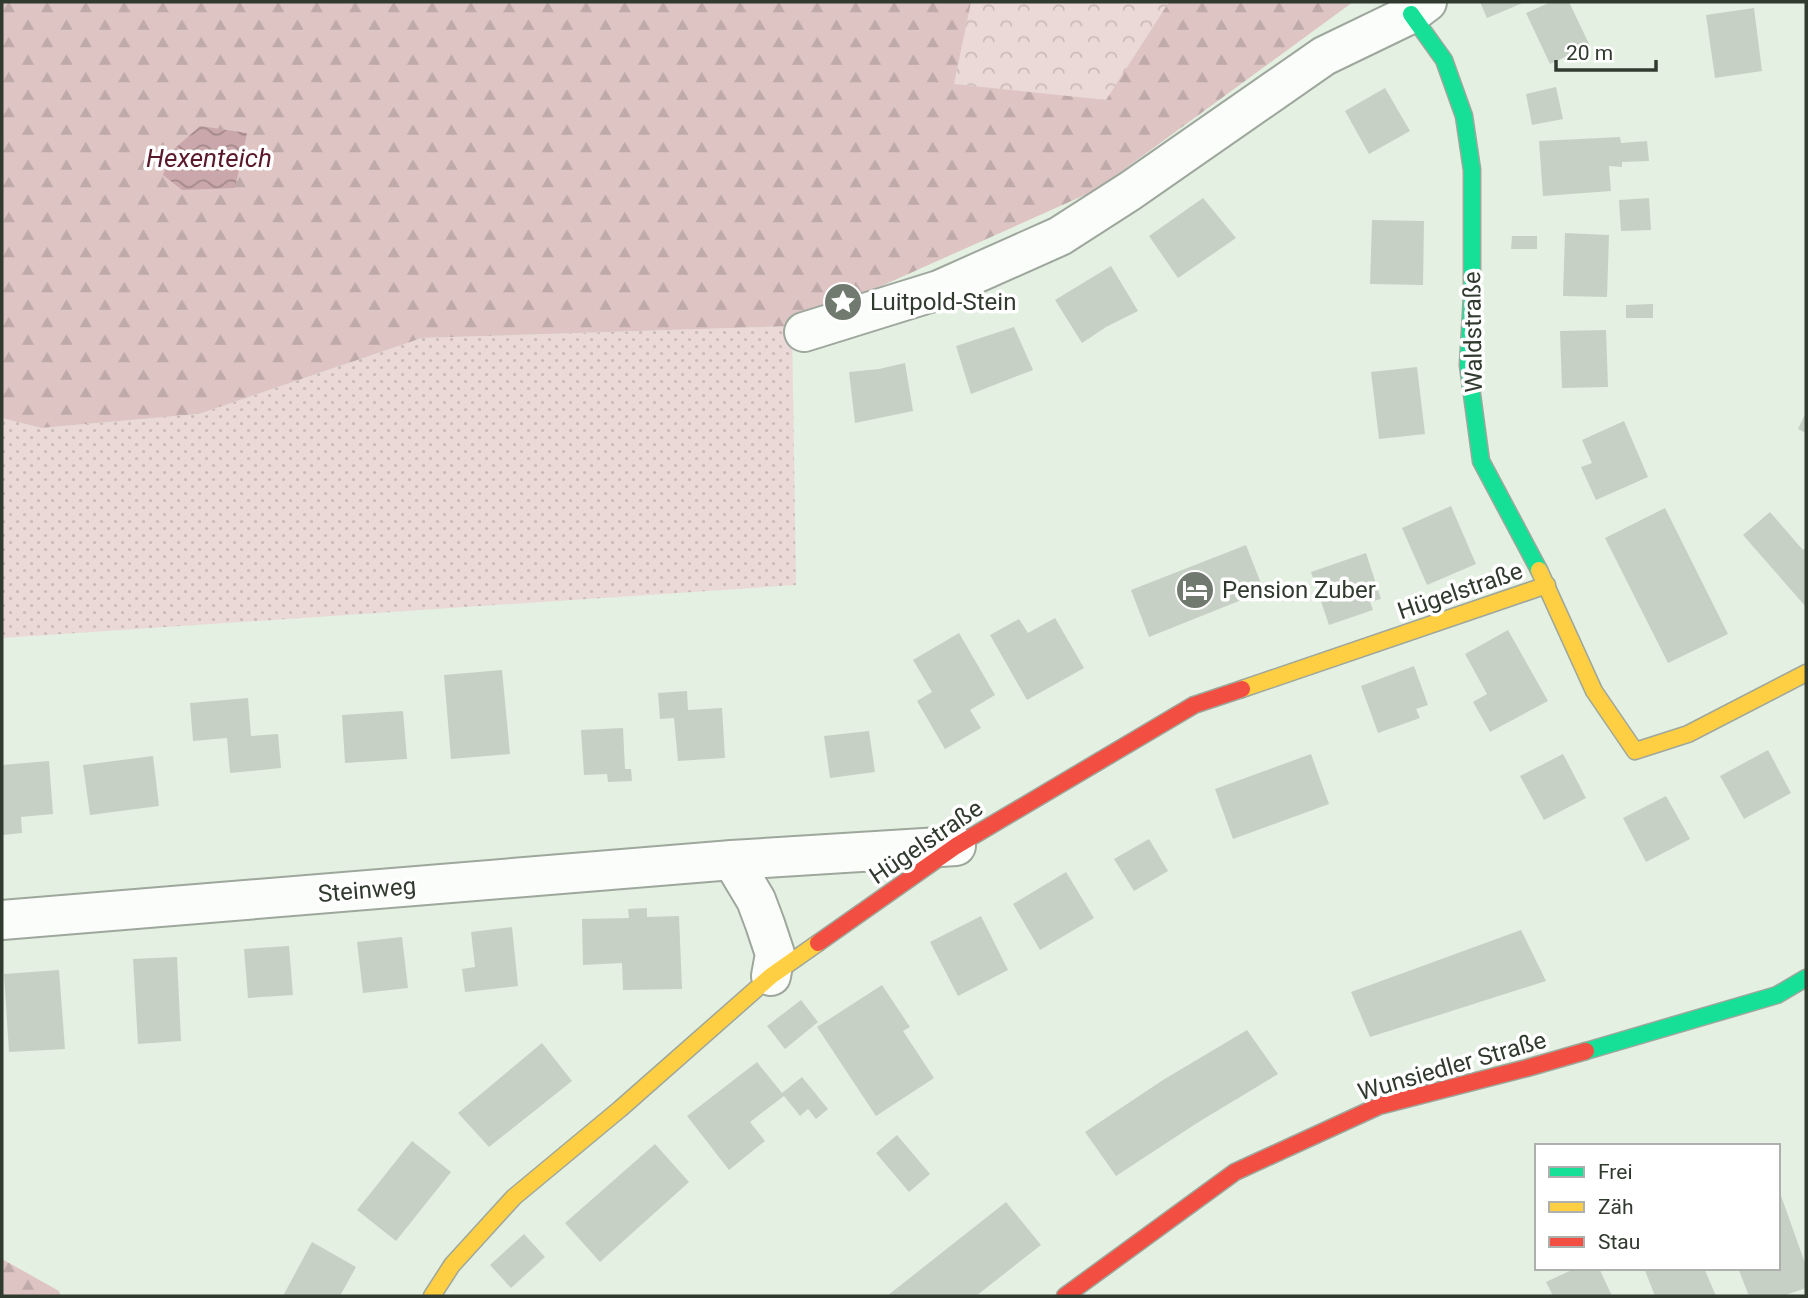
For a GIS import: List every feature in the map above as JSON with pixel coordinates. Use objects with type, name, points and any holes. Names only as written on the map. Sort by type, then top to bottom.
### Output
[{"type":"street","name":"Waldstraße","points":[[804,332],[939,290],[1059,236],[1130,191],[1324,56],[1419,8],[1444,60],[1464,116],[1472,170],[1472,296],[1468,365],[1481,461],[1548,585],[1594,691],[1635,751],[1688,734],[1806,673]]},
{"type":"street","name":"Hügelstraße","points":[[432,1296],[452,1265],[514,1197],[620,1109],[771,976],[956,846],[1194,705],[1548,585]]},
{"type":"street","name":"Steinweg","points":[[2,919],[732,860],[956,846]]},
{"type":"street","points":[[732,860],[756,900],[765,924],[775,954],[771,976]]},
{"type":"street","name":"Wunsiedler Straße","points":[[1065,1296],[1235,1172],[1379,1106],[1527,1068],[1777,995],[1806,978]]},
{"type":"green space","points":[[2,2],[1353,2],[1096,190],[792,326],[422,338],[199,414],[41,428],[2,418]]},
{"type":"green space","points":[[971,2],[1169,2],[1106,100],[954,84]]},
{"type":"green space","points":[[792,326],[796,585],[2,638],[2,418],[41,428],[199,414],[422,338]]},
{"type":"green space","points":[[2,1259],[59,1291],[61,1296],[2,1296]]},
{"type":"water","name":"Hexenteich","points":[[200,126],[247,133],[235,188],[182,190],[163,175],[173,150]]},
{"type":"building","points":[[1480,2],[1525,2],[1487,18]]},
{"type":"building","points":[[1551,2],[1569,2],[1590,46],[1550,64],[1526,13]]},
{"type":"building","points":[[1754,8],[1762,71],[1715,78],[1706,15]]},
{"type":"building","points":[[1556,87],[1563,119],[1532,125],[1526,94]]},
{"type":"building","points":[[1385,88],[1410,131],[1369,154],[1345,111]]},
{"type":"building","points":[[1620,137],[1621,143],[1647,141],[1649,161],[1622,162],[1622,167],[1609,166],[1611,191],[1543,196],[1539,141]]},
{"type":"building","points":[[1203,198],[1236,238],[1178,278],[1149,236]]},
{"type":"building","points":[[1649,198],[1651,230],[1621,231],[1619,200]]},
{"type":"building","points":[[1372,220],[1424,221],[1423,285],[1370,284]]},
{"type":"building","points":[[1565,233],[1609,235],[1607,297],[1563,296]]},
{"type":"building","points":[[1512,236],[1537,236],[1537,249],[1511,249]]},
{"type":"building","points":[[1111,266],[1138,311],[1082,343],[1055,300]]},
{"type":"building","points":[[1653,304],[1653,318],[1626,318],[1626,305]]},
{"type":"building","points":[[1014,327],[1033,370],[971,394],[956,346]]},
{"type":"building","points":[[1606,330],[1608,387],[1562,388],[1560,331]]},
{"type":"building","points":[[905,363],[913,411],[855,423],[849,372]]},
{"type":"building","points":[[1417,367],[1425,434],[1379,439],[1371,372]]},
{"type":"building","points":[[1806,412],[1806,433],[1798,429]]},
{"type":"building","points":[[1624,421],[1648,477],[1596,500],[1581,467],[1592,463],[1582,440]]},
{"type":"building","points":[[1451,506],[1476,564],[1427,585],[1402,528]]},
{"type":"building","points":[[1665,508],[1728,634],[1668,663],[1605,538]]},
{"type":"building","points":[[1770,512],[1803,550],[1806,547],[1806,607],[1743,535]]},
{"type":"building","points":[[1246,545],[1264,591],[1149,637],[1131,590]]},
{"type":"building","points":[[1366,553],[1381,599],[1370,602],[1373,610],[1329,625],[1311,572]]},
{"type":"building","points":[[1055,618],[1084,668],[1027,700],[990,635],[1019,619],[1028,633]]},
{"type":"building","points":[[1508,630],[1548,701],[1490,732],[1473,702],[1487,694],[1465,654]]},
{"type":"building","points":[[959,633],[995,695],[970,710],[981,728],[945,749],[917,701],[932,692],[913,660]]},
{"type":"building","points":[[1414,666],[1428,705],[1416,709],[1420,718],[1378,733],[1361,686]]},
{"type":"building","points":[[502,670],[510,754],[451,759],[444,675]]},
{"type":"building","points":[[687,691],[688,710],[722,708],[725,758],[678,761],[674,718],[660,719],[658,693]]},
{"type":"building","points":[[248,698],[251,736],[278,734],[281,768],[230,773],[227,738],[193,741],[190,703]]},
{"type":"building","points":[[403,711],[407,759],[345,763],[342,715]]},
{"type":"building","points":[[623,728],[625,769],[631,769],[632,781],[608,782],[607,774],[584,775],[581,730]]},
{"type":"building","points":[[869,731],[875,772],[830,778],[824,736]]},
{"type":"building","points":[[1768,750],[1791,793],[1744,819],[1720,776]]},
{"type":"building","points":[[1311,754],[1329,804],[1233,839],[1215,789]]},
{"type":"building","points":[[1563,754],[1586,798],[1544,820],[1520,776]]},
{"type":"building","points":[[153,756],[159,806],[90,815],[83,765]]},
{"type":"building","points":[[49,761],[53,814],[21,817],[22,833],[3,835],[2,765]]},
{"type":"building","points":[[1666,796],[1690,839],[1646,862],[1623,818]]},
{"type":"building","points":[[1149,839],[1168,871],[1134,891],[1114,859]]},
{"type":"building","points":[[1066,872],[1094,918],[1040,950],[1013,904]]},
{"type":"building","points":[[647,908],[647,917],[679,916],[682,989],[623,990],[622,963],[583,965],[582,919],[629,918],[628,909]]},
{"type":"building","points":[[981,916],[1008,970],[958,996],[930,942]]},
{"type":"building","points":[[512,927],[518,986],[465,992],[462,969],[475,967],[471,932]]},
{"type":"building","points":[[1521,930],[1546,981],[1370,1037],[1351,992]]},
{"type":"building","points":[[402,937],[408,988],[363,993],[357,942]]},
{"type":"building","points":[[289,946],[293,995],[248,998],[244,949]]},
{"type":"building","points":[[177,957],[181,1041],[138,1044],[133,959]]},
{"type":"building","points":[[59,970],[65,1049],[9,1052],[4,974]]},
{"type":"building","points":[[882,985],[910,1027],[903,1031],[934,1078],[876,1116],[817,1027]]},
{"type":"building","points":[[801,1000],[818,1022],[785,1049],[767,1026]]},
{"type":"building","points":[[1247,1030],[1278,1074],[1116,1176],[1085,1132],[1163,1080]]},
{"type":"building","points":[[542,1043],[572,1081],[489,1147],[458,1113]]},
{"type":"building","points":[[757,1062],[782,1093],[802,1077],[828,1109],[816,1119],[808,1109],[800,1116],[784,1096],[750,1122],[765,1141],[729,1170],[687,1116]]},
{"type":"building","points":[[897,1135],[930,1174],[909,1192],[876,1153]]},
{"type":"building","points":[[412,1141],[451,1172],[396,1241],[357,1210]]},
{"type":"building","points":[[655,1144],[689,1182],[600,1262],[565,1223]]},
{"type":"building","points":[[1780,1193],[1806,1266],[1806,1288],[1783,1296],[1749,1296],[1739,1270],[1780,1270]]},
{"type":"building","points":[[1006,1202],[1041,1245],[976,1296],[887,1296]]},
{"type":"building","points":[[524,1234],[545,1257],[511,1288],[490,1265]]},
{"type":"building","points":[[312,1242],[356,1267],[340,1296],[283,1296]]},
{"type":"building","points":[[1572,1270],[1600,1270],[1612,1296],[1553,1296],[1546,1282]]},
{"type":"building","points":[[1645,1270],[1705,1270],[1716,1296],[1655,1296]]},
{"type":"traffic: fast","points":[[1411,14],[1444,60],[1464,116],[1472,170],[1472,296],[1468,365],[1481,461],[1539,570]]},
{"type":"traffic: fast","points":[[1586,1051],[1777,995],[1806,978]]},
{"type":"traffic: slow","points":[[1539,570],[1594,691],[1635,751],[1688,734],[1806,673]]},
{"type":"traffic: slow","points":[[1242,689],[1547,585]]},
{"type":"traffic: slow","points":[[432,1296],[452,1265],[514,1197],[620,1109],[771,976],[818,943]]},
{"type":"traffic: jam","points":[[818,943],[956,846],[1194,705],[1242,689]]},
{"type":"traffic: jam","points":[[1065,1296],[1235,1172],[1379,1106],[1586,1051]]},
{"type":"place","name":"Luitpold-Stein","points":[[843,302]]},
{"type":"place","name":"Pension Zuber","points":[[1195,590]]}]
